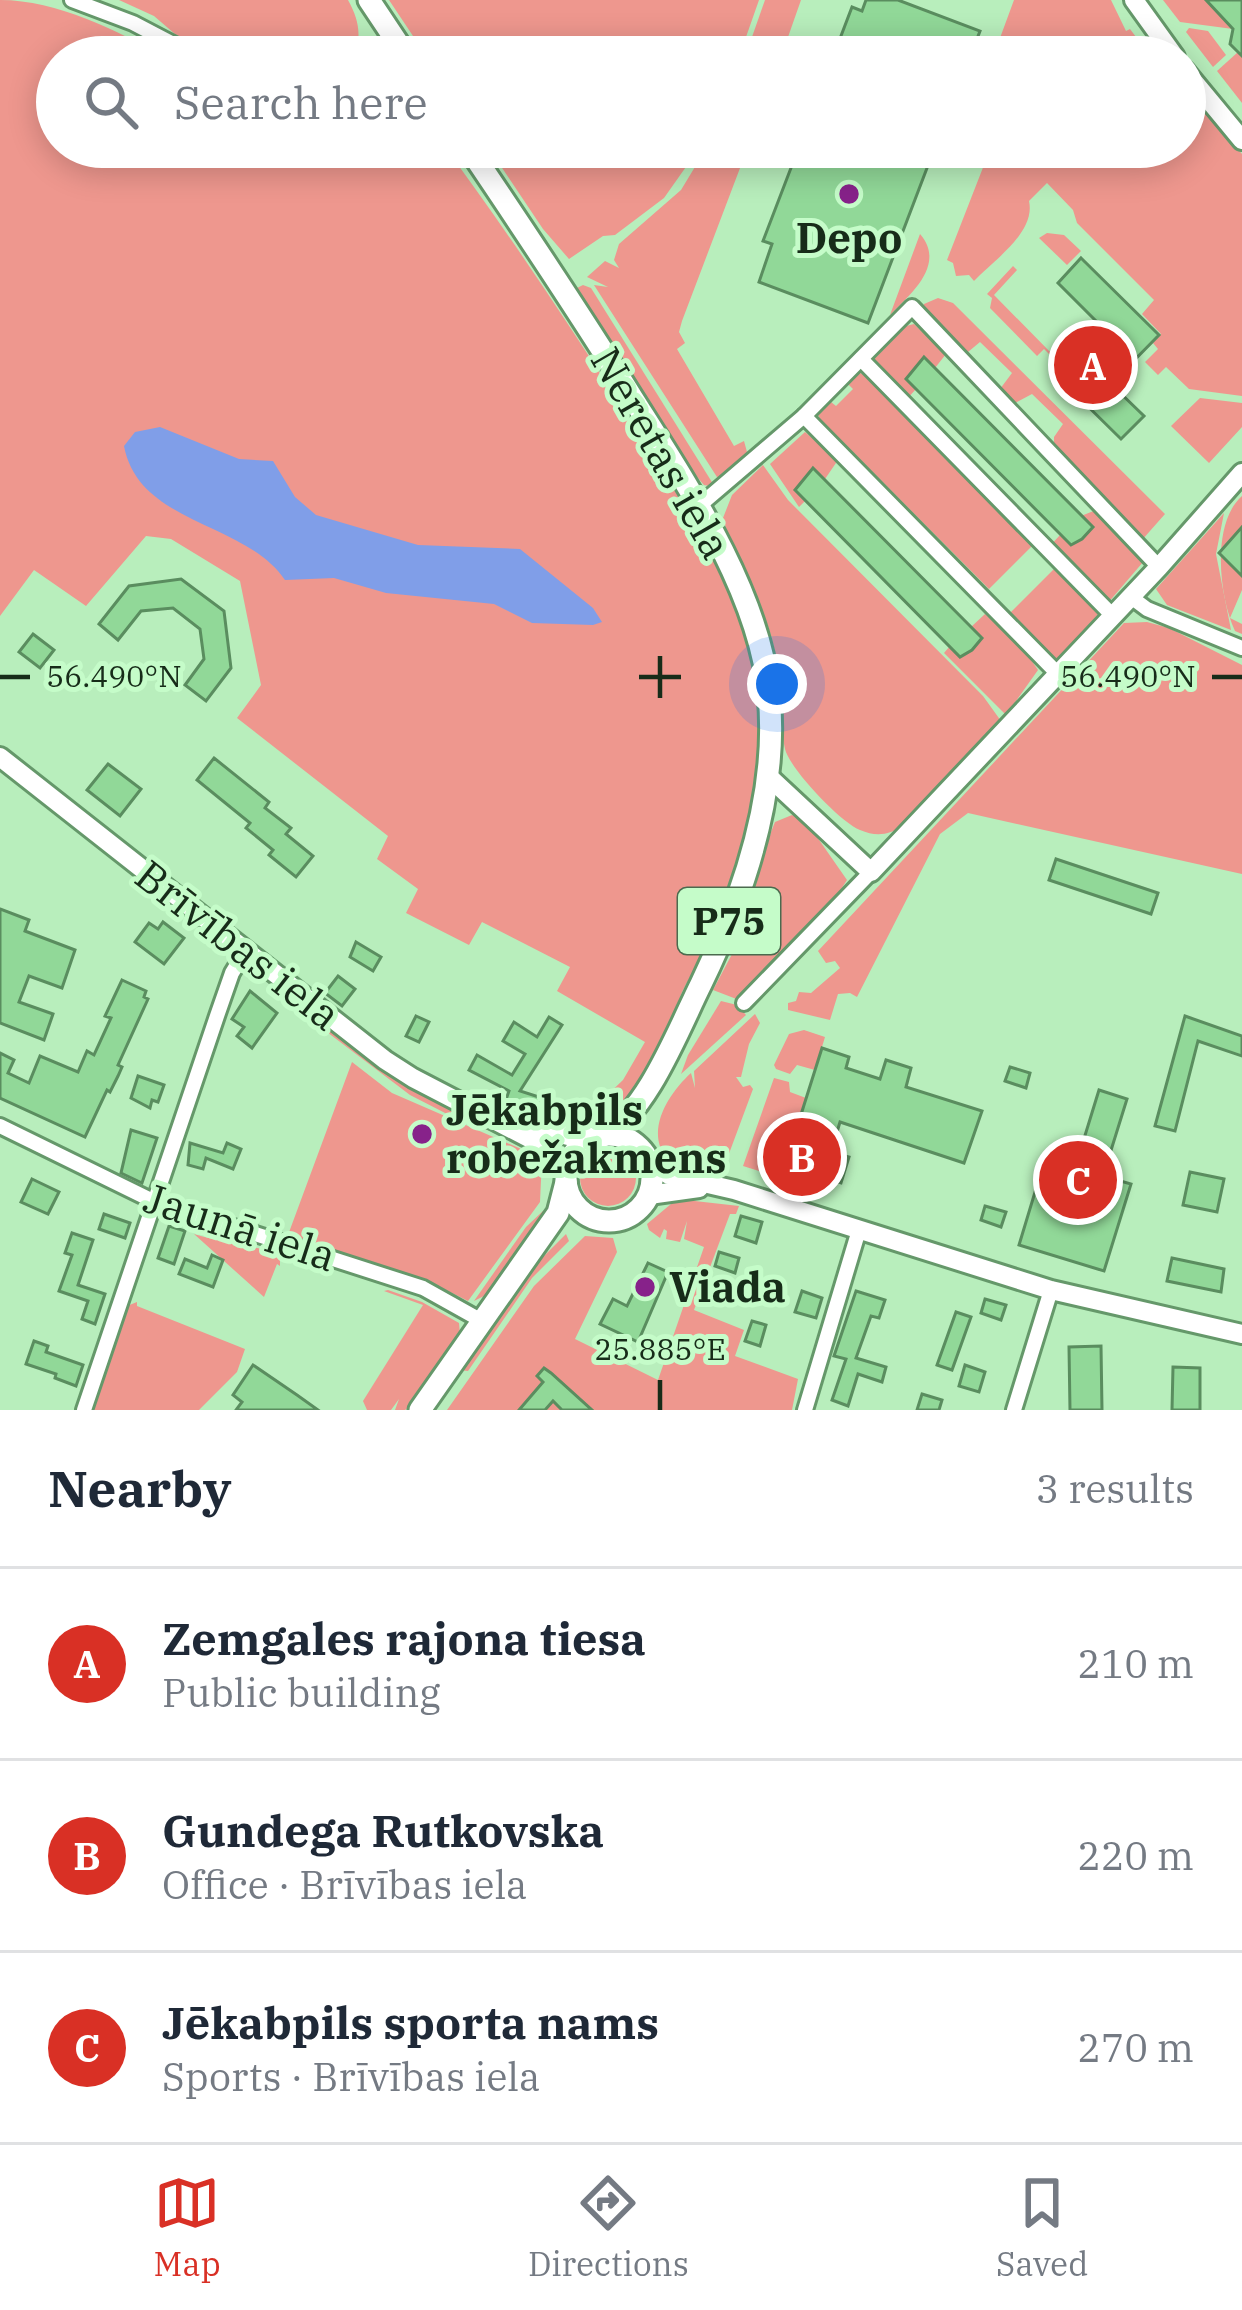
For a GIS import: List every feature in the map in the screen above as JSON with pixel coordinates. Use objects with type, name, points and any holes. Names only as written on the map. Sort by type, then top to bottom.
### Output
[{"type":"main road","points":[[369,0],[392,36]]},
{"type":"main road","points":[[1134,0],[1159,36]]},
{"type":"main road","points":[[1206,96],[1242,140]]},
{"type":"main road","name":"Neretas iela","points":[[482,168],[700,505],[761,650],[770,695],[767,775],[742,887],[664,1058]]},
{"type":"main road","points":[[767,775],[871,872],[1159,568],[1242,473]]},
{"type":"main road","name":"Brīvības iela","points":[[0,757],[413,1078],[488,1115]]},
{"type":"main road","points":[[649,1195],[645,1119],[664,1058]]},
{"type":"main road","name":"P75","points":[[596,1138],[624,1121],[664,1058]]},
{"type":"main road","points":[[488,1115],[627,1140],[669,1174],[1051,1290],[1242,1334]]},
{"type":"main road","points":[[488,1115],[556,1154],[570,1198],[580,1210],[602,1221]]},
{"type":"main road","points":[[420,1410],[560,1208],[575,1151],[596,1138]]},
{"type":"main road","points":[[522,1266],[569,1227],[634,1214],[649,1195],[678,1188],[727,1189]]},
{"type":"street","points":[[72,0],[158,36]]},
{"type":"street","points":[[700,505],[804,416],[911,307],[1159,568]]},
{"type":"street","points":[[861,359],[1113,616]]},
{"type":"street","points":[[804,416],[1058,674]]},
{"type":"street","points":[[1131,597],[1147,609],[1242,648]]},
{"type":"street","points":[[744,1004],[871,872]]},
{"type":"street","points":[[84,1410],[232,973],[246,950]]},
{"type":"street","name":"Jaunā iela","points":[[0,1126],[154,1201],[423,1288],[482,1321]]},
{"type":"street","points":[[805,1410],[860,1230]]},
{"type":"street","points":[[1014,1410],[1051,1290]]},
{"type":"shaded area","points":[[0,0],[65,11],[124,36],[36,36],[36,168],[460,168],[689,514],[730,595],[756,677],[759,747],[737,865],[706,948],[627,1109],[576,1125],[623,1080],[645,1042],[557,991],[570,967],[482,922],[469,945],[406,913],[418,889],[377,859],[388,836],[237,718],[261,685],[240,581],[171,539],[146,536],[86,606],[34,570],[0,616]]},
{"type":"shaded area","points":[[119,0],[348,0],[359,35],[179,36],[154,16]]},
{"type":"shaded area","points":[[389,0],[759,0],[746,36],[413,36]]},
{"type":"shaded area","points":[[765,0],[801,0],[788,36],[752,36]]},
{"type":"shaded area","points":[[1014,0],[1111,0],[1126,31],[1130,29],[1135,36],[1001,36]]},
{"type":"shaded area","points":[[1163,0],[1206,0],[1233,29],[1180,22]]},
{"type":"shaded area","points":[[1189,28],[1208,31],[1226,55],[1213,67],[1206,58],[1206,36],[1186,32]]},
{"type":"shaded area","points":[[1238,52],[1242,56],[1242,103],[1217,71]]},
{"type":"shaded area","points":[[1206,109],[1242,154],[1242,396],[1189,389],[1166,367],[1158,375],[1145,362],[1158,349],[1153,343],[1161,334],[1142,314],[1154,300],[1077,223],[1073,210],[1047,183],[1029,201],[1020,234],[974,281],[969,275],[956,276],[953,263],[947,260],[983,168],[1206,168]]},
{"type":"shaded area","points":[[502,168],[685,168],[664,198],[615,235],[603,236],[569,259]]},
{"type":"shaded area","points":[[694,168],[740,168],[682,321],[679,332],[685,343],[677,349],[734,446],[744,441],[747,452],[726,475],[717,477],[594,285],[608,287],[587,277],[605,261],[619,268],[614,260],[619,244],[681,190]]},
{"type":"shaded area","points":[[1047,233],[1064,235],[1081,251],[1067,265],[1039,238]]},
{"type":"shaded area","points":[[920,234],[927,245],[928,267],[916,288],[890,315]]},
{"type":"shaded area","points":[[1013,266],[1017,270],[994,295],[1056,358],[1048,366],[1052,357],[1044,349],[1037,356],[990,308],[992,298],[987,294]]},
{"type":"shaded area","points":[[591,288],[715,487],[704,485],[691,470],[575,289]]},
{"type":"shaded area","points":[[938,298],[953,303],[1165,514],[1142,540],[1054,446],[1063,424],[1032,394],[1013,404],[1000,389],[1012,373],[980,342],[962,351],[923,310],[924,304]]},
{"type":"shaded area","points":[[914,324],[946,354],[935,368],[924,357],[906,379],[916,389],[905,401],[870,363],[906,326]]},
{"type":"shaded area","points":[[860,373],[1035,543],[989,589],[820,419],[818,415],[831,402],[836,406],[853,389],[848,384]]},
{"type":"shaded area","points":[[1200,398],[1242,403],[1242,427],[1209,463],[1171,426]]},
{"type":"shaded area","points":[[805,432],[838,460],[825,479],[813,468],[803,478],[806,500],[799,507],[770,464]]},
{"type":"shaded area","points":[[763,465],[788,500],[983,696],[1001,721],[903,826],[893,831],[872,834],[851,825],[806,781],[785,749],[773,645],[723,518],[732,495]]},
{"type":"shaded area","points":[[1242,496],[1242,527],[1221,550],[1232,508]]},
{"type":"shaded area","points":[[1096,510],[1144,561],[1107,604],[1049,547],[1060,535],[1071,545],[1080,537],[1081,516]]},
{"type":"shaded area","points":[[1224,513],[1216,554],[1231,630],[1167,605],[1156,589]]},
{"type":"shaded area","points":[[1221,555],[1242,576],[1242,590],[1230,618],[1242,624],[1242,634],[1235,631],[1229,617]]},
{"type":"shaded area","points":[[1057,566],[1101,611],[1055,662],[1009,614]]},
{"type":"shaded area","points":[[985,614],[1023,648],[1038,670],[1006,715],[944,653],[950,646],[972,649],[982,638],[971,627]]},
{"type":"shaded area","points":[[1124,623],[1169,628],[1242,665],[1242,874],[968,813],[940,834],[857,997],[838,994],[830,1020],[788,1010],[788,1003],[796,1001],[799,992],[811,993],[840,968],[835,961],[826,963],[818,951]]},
{"type":"shaded area","points":[[792,815],[808,824],[847,880],[834,900],[739,1000],[713,990],[740,939],[775,822]]},
{"type":"shaded area","points":[[721,1001],[737,1005],[746,1015],[681,1074],[688,1055]]},
{"type":"shaded area","points":[[298,1010],[422,1094],[535,1148],[410,1095]]},
{"type":"shaded area","points":[[755,1014],[760,1023],[741,1077],[736,1077],[743,1087],[753,1089],[727,1159],[717,1170],[669,1161],[658,1138],[667,1103],[691,1073],[695,1088],[694,1071]]},
{"type":"shaded area","points":[[804,1030],[825,1037],[815,1070],[797,1065],[790,1074],[776,1069],[789,1034]]},
{"type":"shaded area","points":[[352,1062],[392,1093],[542,1158],[540,1202],[468,1301],[430,1282],[288,1235]]},
{"type":"shaded area","points":[[774,1078],[789,1082],[790,1092],[806,1098],[793,1140],[775,1134],[765,1167],[759,1171],[743,1166]]},
{"type":"shaded area","points":[[608,1150],[628,1158],[636,1178],[628,1198],[608,1206],[588,1198],[580,1178],[588,1158]]},
{"type":"shaded area","points":[[677,1199],[739,1206],[736,1214],[730,1214],[694,1310],[744,1330],[735,1356],[798,1379],[792,1410],[447,1410],[534,1286],[585,1236],[613,1238],[617,1252],[575,1339],[658,1380],[704,1247],[684,1239],[687,1221],[680,1242],[666,1239],[664,1229],[660,1238],[649,1230],[647,1224]]},
{"type":"shaded area","points":[[543,1211],[547,1213],[492,1292],[474,1301],[526,1227]]},
{"type":"shaded area","points":[[194,1234],[280,1254],[280,1266],[277,1264],[264,1297]]},
{"type":"shaded area","points":[[566,1234],[569,1241],[532,1278],[468,1371],[458,1370],[532,1268]]},
{"type":"shaded area","points":[[384,1291],[422,1302],[459,1323],[460,1334],[413,1404],[395,1410],[399,1399],[391,1410],[367,1410],[363,1401],[423,1305]]},
{"type":"shaded area","points":[[137,1302],[137,1306],[245,1349],[237,1372],[199,1410],[91,1410],[127,1306]]},
{"type":"water","points":[[160,427],[239,459],[273,461],[295,497],[316,515],[418,545],[520,549],[593,608],[602,622],[532,623],[494,604],[386,593],[334,578],[285,580],[245,545],[171,508],[150,492],[134,472],[124,446],[135,432]]},
{"type":"building","points":[[866,0],[898,0],[980,31],[978,36],[841,36],[852,7],[862,11]]},
{"type":"building","points":[[1206,0],[1242,0],[1242,56],[1230,44],[1233,29]]},
{"type":"building","name":"Depo","points":[[791,168],[927,168],[868,323],[759,282],[772,244],[763,241]]},
{"type":"building","points":[[1081,258],[1159,335],[1111,384],[1144,416],[1121,439],[1051,370],[1098,323],[1058,283]]},
{"type":"building","points":[[924,357],[1093,527],[1082,539],[1071,545],[906,379]]},
{"type":"building","points":[[813,468],[982,638],[972,650],[960,657],[795,490]]},
{"type":"building","points":[[1242,527],[1242,576],[1219,553]]},
{"type":"building","points":[[181,579],[224,611],[231,668],[206,701],[185,685],[204,659],[200,629],[173,608],[141,611],[118,640],[99,624],[129,586]]},
{"type":"building","points":[[33,634],[54,650],[40,668],[19,652]]},
{"type":"building","points":[[214,758],[269,802],[265,808],[291,828],[286,834],[313,856],[296,877],[246,828],[250,823],[197,780]]},
{"type":"building","points":[[108,764],[141,789],[120,816],[87,790]]},
{"type":"building","points":[[1056,859],[1158,893],[1151,914],[1049,880]]},
{"type":"building","points":[[0,909],[29,920],[25,931],[75,950],[62,988],[29,976],[19,1002],[53,1014],[44,1040],[0,1023]]},
{"type":"building","points":[[163,922],[184,938],[164,964],[135,942],[149,923],[158,929]]},
{"type":"building","points":[[356,942],[381,957],[373,971],[350,957]]},
{"type":"building","points":[[338,976],[355,989],[342,1006],[325,993]]},
{"type":"building","points":[[122,980],[146,991],[148,999],[118,1065],[122,1067],[118,1076],[85,1137],[0,1098],[0,1053],[14,1060],[8,1073],[29,1083],[40,1056],[78,1072],[87,1051],[94,1055]]},
{"type":"building","points":[[250,991],[277,1013],[252,1048],[237,1036],[244,1027],[232,1019]]},
{"type":"building","points":[[416,1016],[429,1022],[419,1042],[406,1036]]},
{"type":"building","points":[[1185,1016],[1242,1036],[1242,1056],[1198,1041],[1175,1131],[1155,1126]]},
{"type":"building","points":[[549,1017],[562,1025],[520,1091],[542,1098],[537,1114],[504,1105],[509,1091],[469,1070],[477,1055],[512,1075],[525,1054],[503,1041],[514,1022],[537,1037]]},
{"type":"building","points":[[822,1048],[849,1057],[846,1068],[880,1079],[886,1060],[911,1068],[906,1087],[982,1111],[964,1163],[840,1122],[831,1152],[849,1157],[841,1183],[766,1160],[775,1133],[793,1140]]},
{"type":"building","points":[[1010,1067],[1030,1073],[1026,1088],[1005,1081]]},
{"type":"building","points":[[138,1076],[164,1085],[158,1102],[152,1100],[150,1108],[131,1098]]},
{"type":"building","points":[[1099,1090],[1127,1099],[1103,1176],[1131,1184],[1104,1271],[1019,1245],[1045,1159],[1075,1168]]},
{"type":"building","points":[[131,1130],[157,1138],[142,1183],[121,1173]]},
{"type":"building","points":[[190,1143],[223,1153],[227,1143],[241,1149],[233,1169],[206,1158],[203,1169],[188,1165]]},
{"type":"building","points":[[1190,1172],[1224,1179],[1217,1212],[1183,1205]]},
{"type":"building","points":[[32,1179],[59,1192],[48,1214],[21,1202]]},
{"type":"building","points":[[985,1206],[1006,1212],[1001,1227],[981,1220]]},
{"type":"building","points":[[104,1214],[130,1223],[125,1238],[99,1229]]},
{"type":"building","points":[[741,1216],[762,1222],[756,1243],[735,1236]]},
{"type":"building","points":[[169,1226],[185,1231],[174,1264],[158,1258]]},
{"type":"building","points":[[72,1233],[93,1240],[78,1285],[105,1294],[95,1324],[82,1319],[88,1301],[59,1291],[72,1255],[65,1253]]},
{"type":"building","points":[[719,1252],[739,1258],[735,1273],[715,1266]]},
{"type":"building","points":[[212,1255],[223,1260],[213,1287],[179,1274],[185,1259],[207,1268]]},
{"type":"building","points":[[1172,1258],[1224,1269],[1221,1292],[1167,1281]]},
{"type":"building","points":[[648,1263],[668,1272],[638,1342],[600,1324],[613,1299],[627,1306]]},
{"type":"building","points":[[802,1291],[822,1298],[816,1318],[795,1312]]},
{"type":"building","points":[[856,1291],[885,1300],[879,1318],[871,1316],[856,1358],[886,1367],[882,1382],[858,1374],[848,1406],[832,1400],[846,1359],[834,1356]]},
{"type":"building","points":[[985,1299],[1006,1305],[1001,1320],[981,1313]]},
{"type":"building","points":[[956,1312],[971,1317],[952,1370],[937,1365]]},
{"type":"building","points":[[752,1321],[766,1325],[760,1346],[745,1341]]},
{"type":"building","points":[[34,1341],[48,1346],[46,1352],[83,1365],[76,1386],[26,1364]]},
{"type":"building","points":[[1101,1346],[1102,1410],[1070,1410],[1069,1347]]},
{"type":"building","points":[[253,1365],[318,1410],[236,1410],[242,1402],[233,1395]]},
{"type":"building","points":[[965,1365],[985,1372],[979,1392],[959,1386]]},
{"type":"building","points":[[1173,1367],[1200,1368],[1200,1410],[1172,1410]]},
{"type":"building","points":[[544,1368],[592,1410],[562,1410],[553,1401],[545,1410],[519,1410],[543,1382],[537,1376]]},
{"type":"building","points":[[922,1394],[942,1400],[939,1410],[917,1410]]},
{"type":"place","name":"Depo","points":[[849,194]]},
{"type":"place","name":"Zemgales rajona tiesa","points":[[1093,365]]},
{"type":"place","name":"Jēkabpils robežakmens","points":[[422,1134]]},
{"type":"place","name":"Gundega Rutkovska","points":[[802,1157]]},
{"type":"place","name":"Jēkabpils sporta nams","points":[[1078,1180]]},
{"type":"place","name":"Viada","points":[[645,1287]]}]
